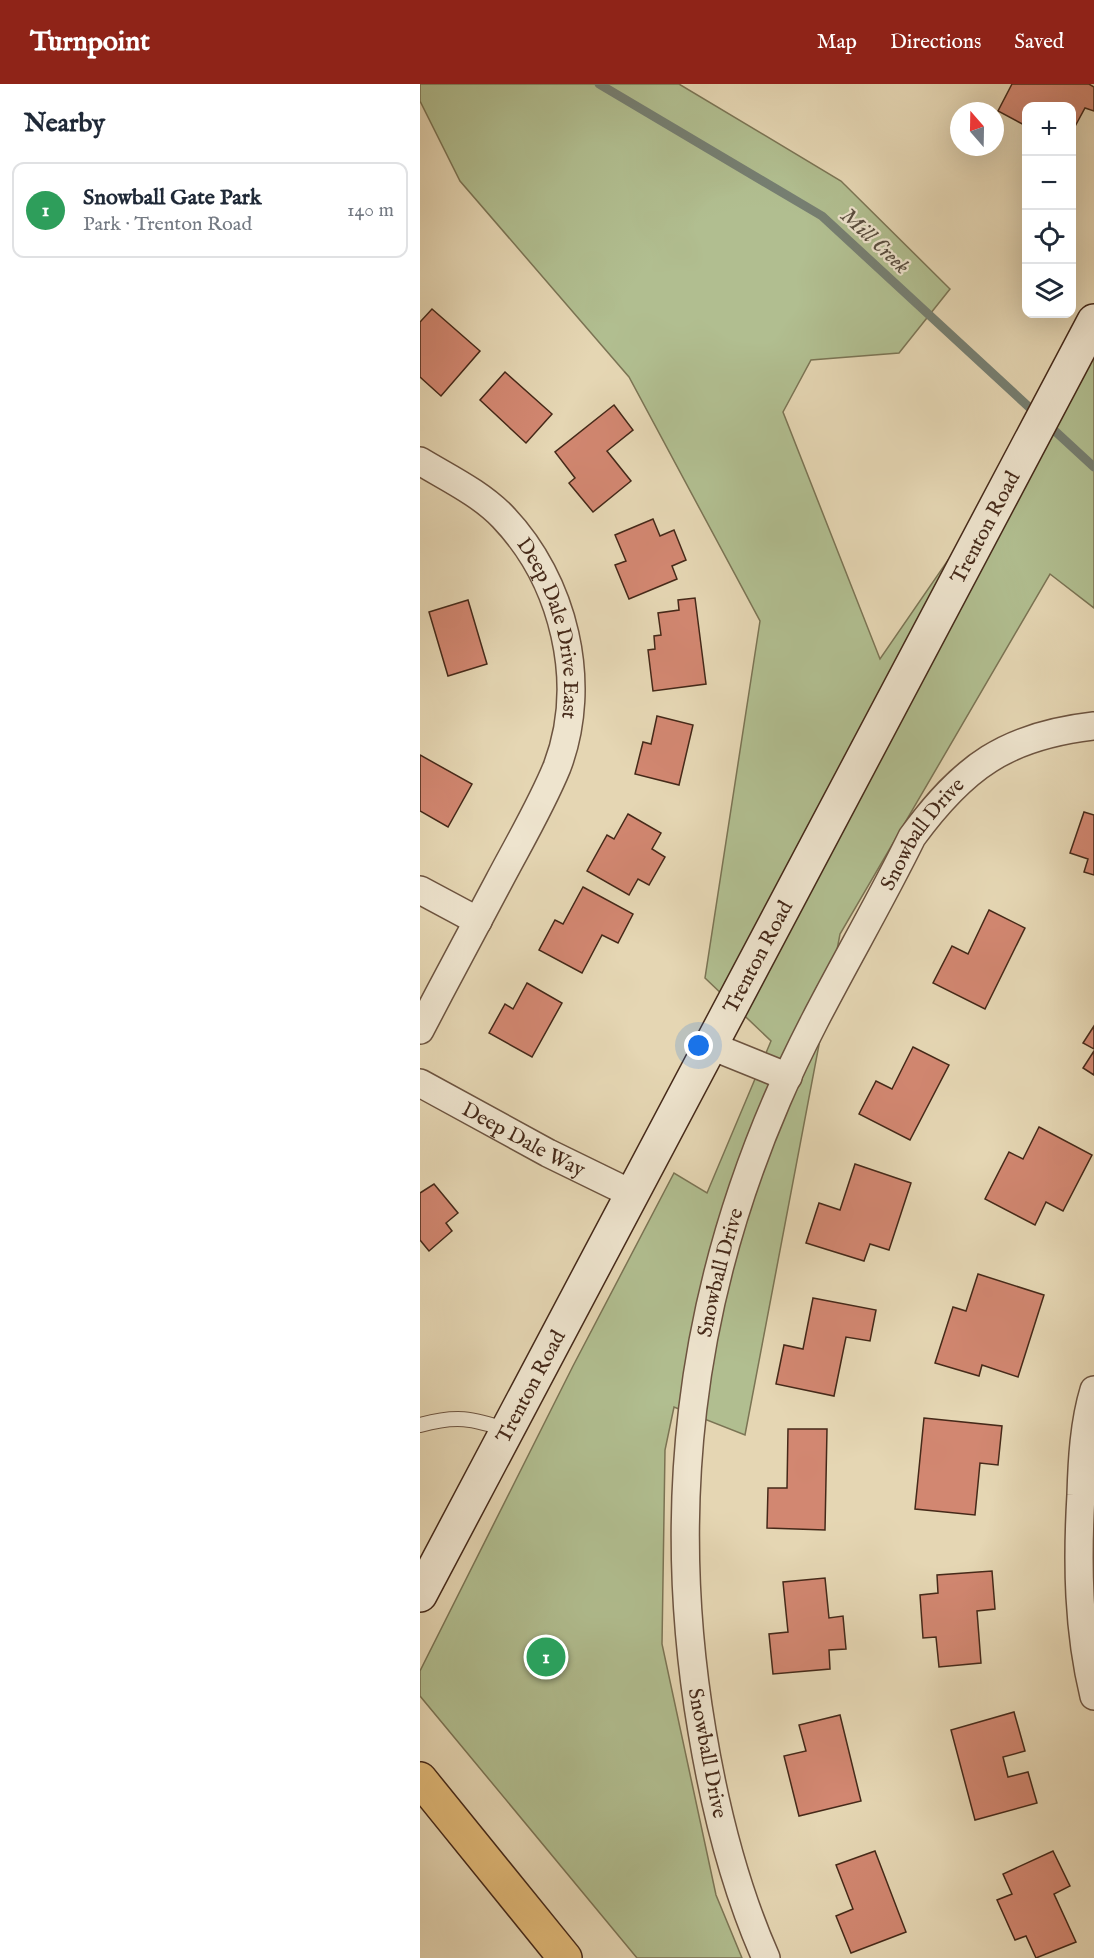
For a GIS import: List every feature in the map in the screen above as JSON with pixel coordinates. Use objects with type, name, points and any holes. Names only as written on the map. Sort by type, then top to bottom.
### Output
[{"type":"main road","name":"Trenton Road","points":[[420,1595],[433,1559],[507,1430],[630,1193],[1094,321]]},
{"type":"main road","points":[[420,1779],[565,1958]]},
{"type":"street","name":"Deep Dale Drive East","points":[[420,461],[483,499],[503,517],[543,574],[557,607],[568,650],[571,697],[566,733],[557,765],[538,808],[420,1030]]},
{"type":"street","name":"Snowball Drive","points":[[766,1958],[731,1864],[711,1784],[694,1686],[684,1573],[683,1520],[691,1412],[708,1317],[728,1236],[760,1141],[788,1077],[912,837],[941,798],[970,770],[1007,748],[1041,736],[1094,726]]},
{"type":"street","points":[[420,890],[478,921]]},
{"type":"street","points":[[709,1045],[788,1077]]},
{"type":"street","name":"Deep Dale Way","points":[[420,1083],[548,1153],[630,1193]]},
{"type":"street","points":[[1094,1390],[1083,1455],[1077,1558],[1082,1627],[1094,1696]]},
{"type":"lane","points":[[420,1425],[438,1420],[470,1418],[507,1430]]},
{"type":"green space","points":[[420,84],[679,84],[841,181],[950,289],[899,353],[811,360],[783,412],[880,659],[1094,348],[1094,608],[1050,574],[840,934],[745,1435],[674,1407],[665,1450],[662,1644],[716,1895],[742,1958],[637,1958],[420,1696],[420,1671],[573,1366],[674,1173],[707,1193],[771,1041],[705,978],[760,621],[629,377],[460,181],[420,101]]},
{"type":"building","points":[[1012,84],[1089,84],[1094,87],[1094,111],[1085,108],[1076,125],[1076,102],[1022,102],[1022,124],[1004,114],[1003,102]]},
{"type":"building","points":[[432,309],[480,351],[441,396],[420,377],[420,322]]},
{"type":"building","points":[[505,372],[552,414],[526,443],[480,400]]},
{"type":"building","points":[[614,405],[633,430],[607,451],[631,481],[593,512],[569,483],[575,478],[555,452]]},
{"type":"building","points":[[653,519],[660,536],[674,530],[686,560],[672,566],[677,579],[629,599],[615,565],[626,561],[615,535]]},
{"type":"building","points":[[695,598],[706,684],[653,691],[648,650],[655,649],[654,636],[661,635],[658,613],[679,610],[678,600]]},
{"type":"building","points":[[468,600],[487,664],[448,676],[429,612]]},
{"type":"building","points":[[657,716],[693,725],[679,785],[635,774],[643,742],[651,744]]},
{"type":"building","points":[[420,755],[472,784],[448,827],[420,811]]},
{"type":"building","points":[[1084,812],[1094,815],[1094,875],[1084,872],[1088,859],[1070,853]]},
{"type":"building","points":[[628,814],[661,833],[652,849],[665,857],[649,885],[638,879],[629,895],[587,871],[607,835],[614,839]]},
{"type":"building","points":[[583,887],[633,914],[618,943],[602,935],[582,973],[539,950],[555,920],[563,924]]},
{"type":"building","points":[[989,910],[1025,928],[985,1009],[933,983],[952,946],[968,954]]},
{"type":"building","points":[[527,983],[562,1003],[532,1057],[489,1033],[505,1004],[513,1009]]},
{"type":"building","points":[[1094,1026],[1094,1049],[1083,1043]]},
{"type":"building","points":[[913,1047],[949,1065],[910,1140],[859,1114],[876,1081],[892,1089]]},
{"type":"building","points":[[1094,1051],[1094,1075],[1083,1068]]},
{"type":"building","points":[[1039,1127],[1092,1155],[1063,1211],[1046,1202],[1035,1225],[985,1199],[1009,1152],[1023,1159]]},
{"type":"building","points":[[855,1164],[911,1183],[889,1250],[870,1244],[864,1261],[806,1243],[819,1203],[840,1210]]},
{"type":"building","points":[[434,1184],[458,1213],[446,1223],[452,1231],[429,1251],[420,1240],[420,1193]]},
{"type":"building","points":[[978,1274],[1044,1295],[1018,1377],[982,1365],[979,1376],[935,1363],[953,1307],[966,1311]]},
{"type":"building","points":[[813,1298],[876,1310],[870,1341],[846,1337],[834,1396],[776,1384],[784,1345],[803,1349]]},
{"type":"building","points":[[924,1418],[1002,1426],[998,1465],[980,1463],[975,1515],[915,1509]]},
{"type":"building","points":[[788,1429],[827,1429],[825,1530],[767,1528],[768,1488],[787,1488]]},
{"type":"building","points":[[992,1571],[995,1609],[977,1611],[981,1663],[939,1667],[936,1637],[923,1638],[920,1595],[938,1593],[937,1575]]},
{"type":"building","points":[[825,1578],[829,1618],[843,1616],[846,1649],[829,1650],[830,1669],[773,1674],[769,1634],[788,1632],[783,1582]]},
{"type":"building","points":[[1014,1712],[1025,1751],[1003,1757],[1008,1777],[1028,1772],[1037,1803],[975,1820],[951,1730]]},
{"type":"building","points":[[840,1715],[861,1801],[799,1816],[784,1756],[806,1751],[799,1725]]},
{"type":"building","points":[[875,1851],[906,1932],[851,1953],[836,1916],[853,1909],[836,1865]]},
{"type":"building","points":[[1053,1851],[1070,1886],[1054,1894],[1076,1942],[1036,1958],[1026,1936],[1015,1940],[997,1900],[1012,1894],[1003,1874]]},
{"type":"waterway","name":"Mill Creek","points":[[599,84],[822,216],[1094,467]]},
{"type":"place","name":"Snowball Gate Park","points":[[546,1657]]}]
